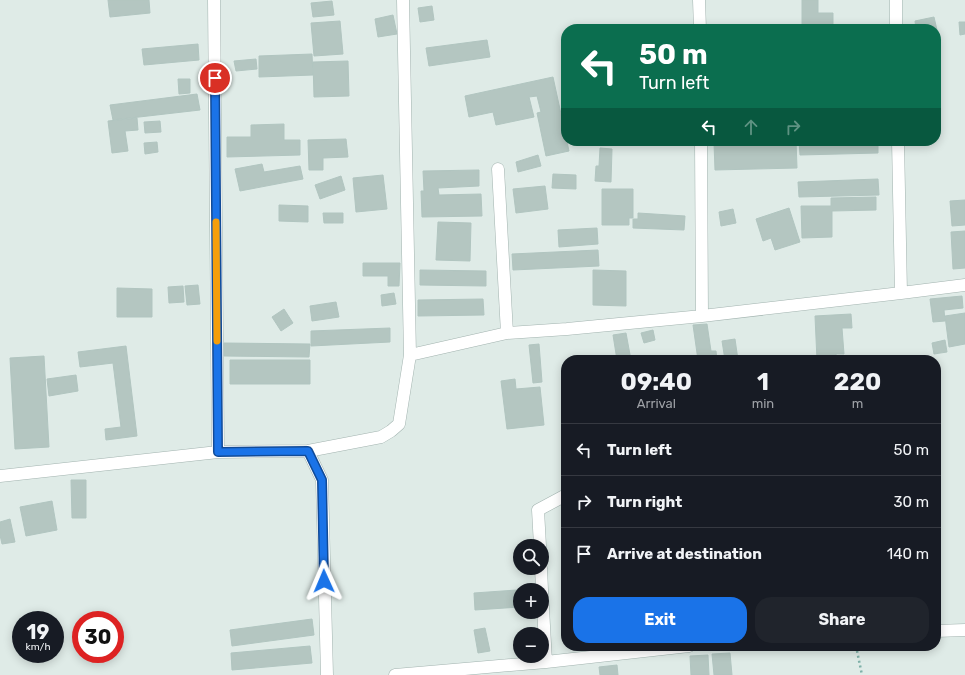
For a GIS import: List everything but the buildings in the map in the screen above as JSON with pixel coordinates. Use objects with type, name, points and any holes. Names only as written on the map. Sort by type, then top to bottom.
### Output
[{"type":"street","points":[[214,0],[218,452]]},
{"type":"street","points":[[0,476],[218,452],[308,451],[381,436],[391,431],[399,424],[410,355],[403,0]]},
{"type":"street","points":[[699,0],[700,24]]},
{"type":"street","points":[[896,0],[896,24]]},
{"type":"street","points":[[701,146],[702,316]]},
{"type":"street","points":[[898,146],[901,293]]},
{"type":"street","points":[[498,169],[507,332]]},
{"type":"street","points":[[410,355],[507,332],[567,329],[702,316],[965,285]]},
{"type":"street","points":[[308,451],[322,480],[327,675]]},
{"type":"street","points":[[540,539],[538,510],[561,498]]},
{"type":"street","points":[[941,631],[965,630]]},
{"type":"street","points":[[549,662],[644,651]]},
{"type":"street","points":[[395,675],[534,663]]},
{"type":"path","points":[[857,651],[862,675]]},
{"type":"slow traffic","points":[[216,222],[217,341]]},
{"type":"route","points":[[215,78],[218,452],[308,451],[322,480],[324,581]]}]
